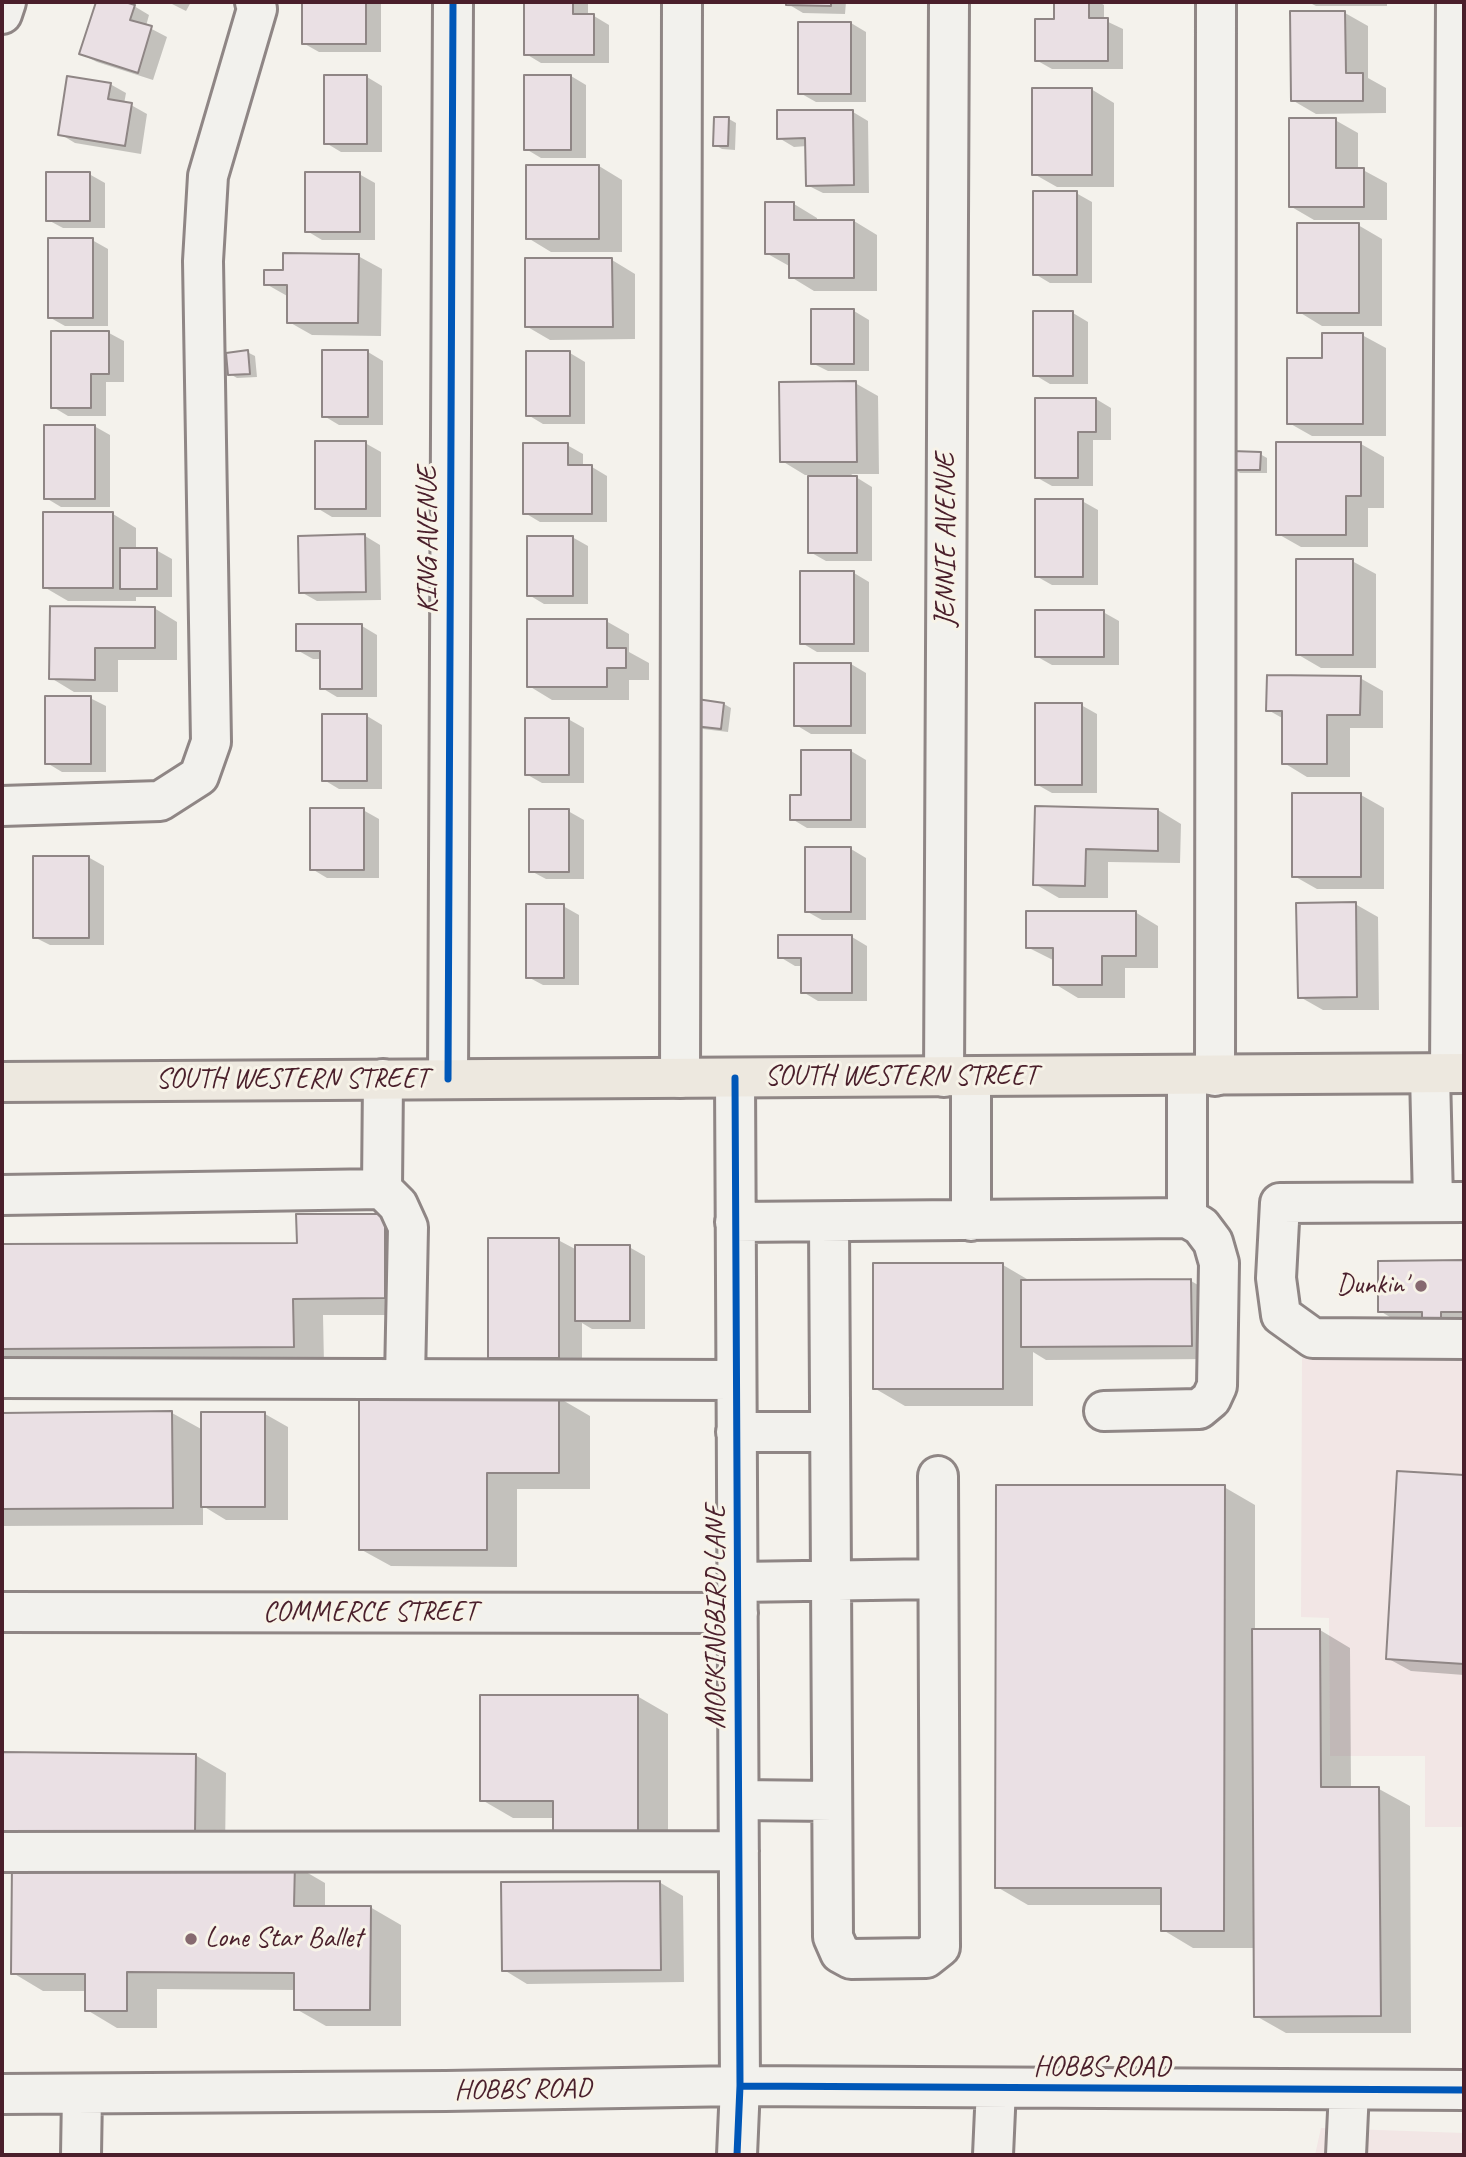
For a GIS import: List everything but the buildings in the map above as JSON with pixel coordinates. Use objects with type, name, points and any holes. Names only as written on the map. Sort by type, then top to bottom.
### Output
[{"type":"main road","name":"SOUTH WESTERN STREET","points":[[2,1082],[1448,1073]]},
{"type":"street","points":[[2,14],[6,2]]},
{"type":"street","points":[[2,806],[160,800],[198,776],[211,742],[204,261],[208,176],[257,9],[255,2]]},
{"type":"street","name":"KING AVENUE","points":[[448,1079],[453,2]]},
{"type":"street","points":[[680,1078],[682,2]]},
{"type":"street","name":"JENNIE AVENUE","points":[[949,2],[958,1077],[971,1221]]},
{"type":"street","points":[[1187,1218],[1201,1076],[1216,2]]},
{"type":"street","points":[[1456,2],[1448,1202],[1280,1203],[1276,1278],[1281,1315],[1314,1338],[1464,1339]]},
{"type":"street","name":"MOCKINGBIRD LANE","points":[[735,1078],[740,2087],[737,2155]]},
{"type":"street","points":[[383,1079],[382,1189],[398,1205],[408,1227],[405,1379]]},
{"type":"street","points":[[2,1195],[382,1189]]},
{"type":"street","points":[[735,1223],[1187,1218],[1201,1226],[1213,1242],[1219,1264],[1217,1386],[1212,1399],[1199,1409],[1104,1411]]},
{"type":"street","points":[[829,1222],[833,1937],[840,1953],[850,1959],[926,1958],[940,1947],[938,1476]]},
{"type":"street","points":[[2,1378],[736,1380]]},
{"type":"street","points":[[736,1432],[830,1432]]},
{"type":"street","name":"COMMERCE STREET","points":[[2,1612],[738,1598],[831,1580],[938,1579]]},
{"type":"street","points":[[738,1800],[832,1801]]},
{"type":"street","points":[[2,1852],[739,1851]]},
{"type":"street","name":"HOBBS ROAD","points":[[2,2094],[740,2087],[1464,2090]]},
{"type":"street","points":[[993,2155],[996,2088]]},
{"type":"street","points":[[1346,2155],[1349,2090]]},
{"type":"street","points":[[81,2155],[82,2094]]},
{"type":"shaded area","points":[[1464,1356],[1464,1827],[1425,1827],[1425,1756],[1330,1756],[1329,1618],[1301,1617],[1302,1358]]},
{"type":"shaded area","points":[[1321,2128],[1464,2133],[1464,2155],[1315,2155]]},
{"type":"cycle path","points":[[448,1079],[453,2]]},
{"type":"cycle path","points":[[735,1078],[740,2086],[737,2155]]},
{"type":"cycle path","points":[[740,2086],[1464,2090]]},
{"type":"place","name":"Dunkin'","points":[[1421,1286]]},
{"type":"place","name":"Lone Star Ballet","points":[[191,1939]]}]
